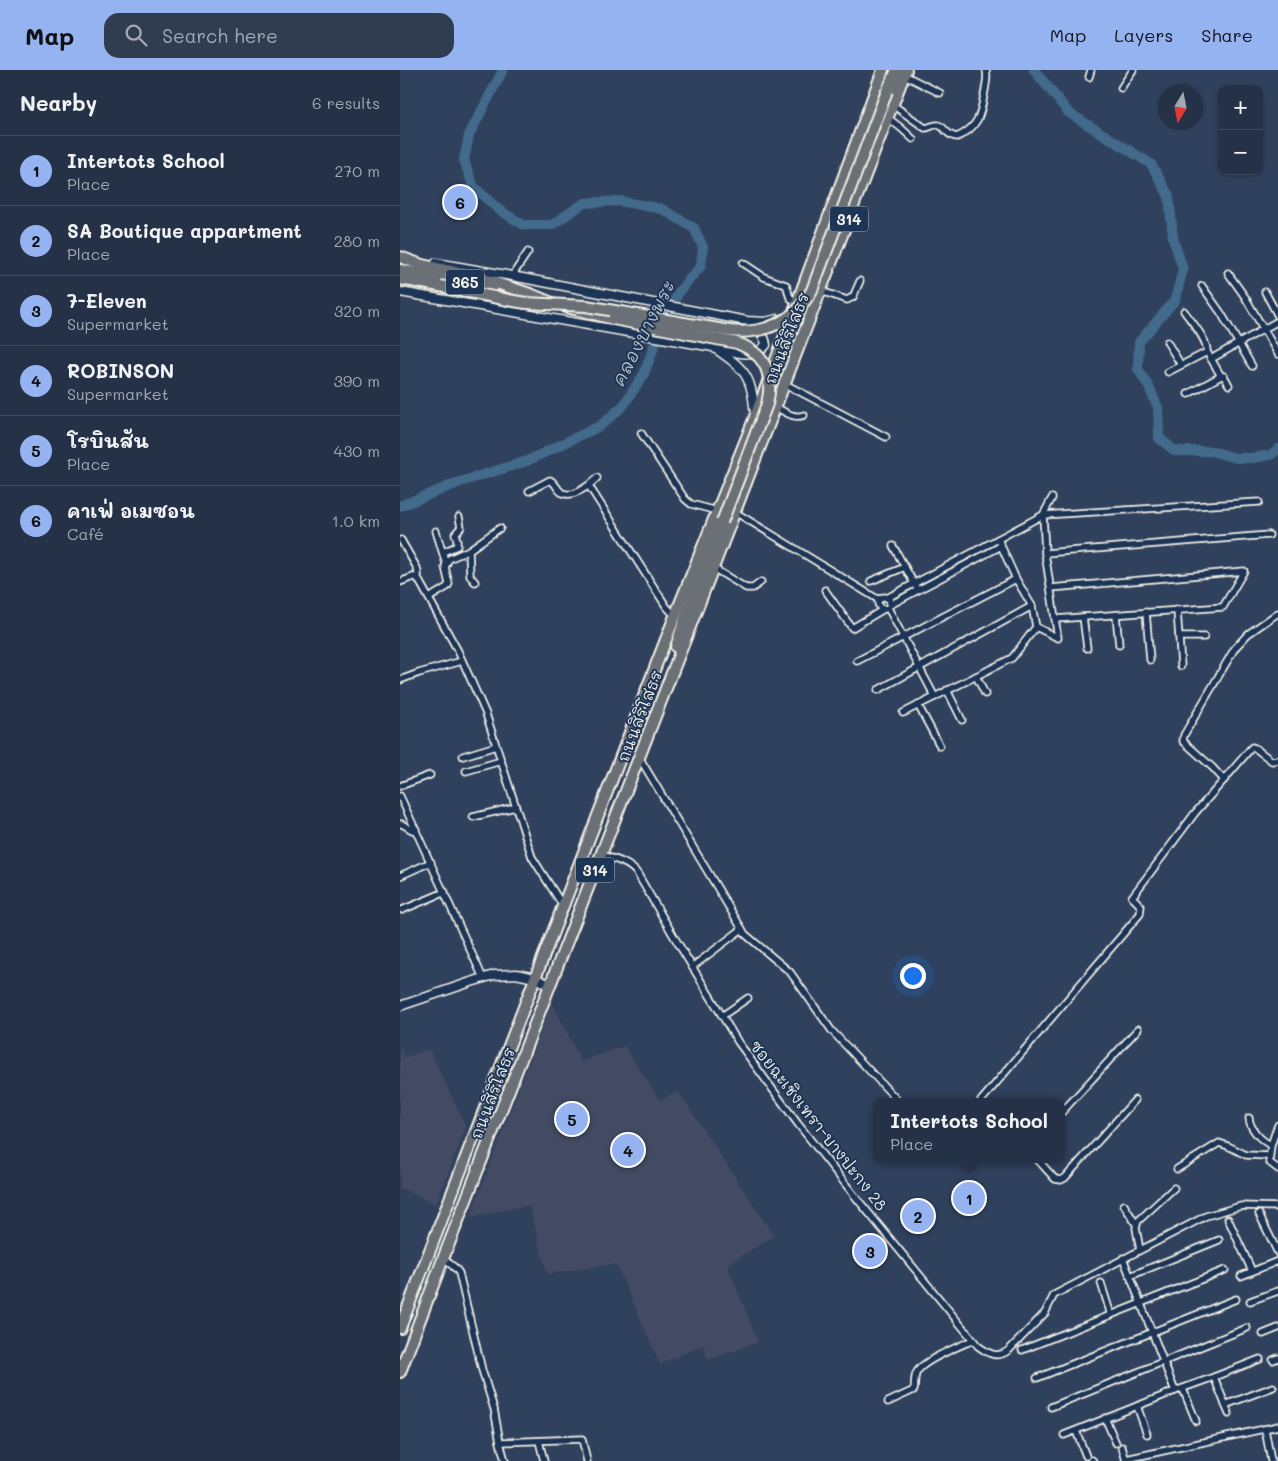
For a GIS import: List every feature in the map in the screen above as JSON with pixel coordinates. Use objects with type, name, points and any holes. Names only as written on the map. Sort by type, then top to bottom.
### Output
[{"type":"highway","name":"ถนนสิริโสธร","points":[[400,1328],[675,616],[755,417],[883,70]]},
{"type":"highway","name":"ถนนสิริโสธร","points":[[400,1372],[888,118],[902,72]]},
{"type":"highway","points":[[400,279],[508,300],[586,306],[730,331],[754,331],[781,322],[792,316],[802,306],[812,290],[887,91],[902,72]]},
{"type":"highway","points":[[400,257],[422,265],[478,277],[530,294],[544,301],[613,320],[737,343],[751,349],[764,362],[770,380],[767,404],[686,615],[662,698]]},
{"type":"highway","name":"365","points":[[400,270],[530,294]]},
{"type":"highway","points":[[784,340],[791,347],[800,344]]},
{"type":"highway","points":[[776,360],[785,359],[791,368]]},
{"type":"main road","name":"365","points":[[400,257],[512,276],[746,321],[765,322],[778,319],[798,304]]},
{"type":"main road","name":"365","points":[[400,292],[454,300],[713,348],[741,368],[746,376],[753,392],[755,417]]},
{"type":"main road","points":[[713,348],[738,353],[750,353],[762,350],[766,345],[763,335],[759,331],[726,316]]},
{"type":"main road","points":[[400,1006],[483,978],[506,974],[535,978],[550,985]]},
{"type":"street","points":[[893,105],[927,129],[935,124],[952,136],[957,137],[971,128],[982,110],[987,79],[986,70]]},
{"type":"street","points":[[1089,77],[1091,70]]},
{"type":"street","points":[[1121,88],[1133,70]]},
{"type":"street","points":[[902,72],[940,93]]},
{"type":"street","points":[[888,118],[914,139]]},
{"type":"street","points":[[512,276],[528,252]]},
{"type":"street","points":[[743,263],[764,277],[786,285],[788,296],[798,304]]},
{"type":"street","points":[[1228,273],[1245,297],[1278,354]]},
{"type":"street","points":[[820,291],[847,300],[852,297],[860,280]]},
{"type":"street","points":[[1202,286],[1221,313],[1252,366]]},
{"type":"street","points":[[1265,292],[1278,316]]},
{"type":"street","points":[[1184,311],[1198,330],[1207,347],[1207,352],[1221,376],[1224,376],[1229,385]]},
{"type":"street","points":[[1212,359],[1278,321]]},
{"type":"street","points":[[1167,342],[1181,365]]},
{"type":"street","points":[[1168,372],[1207,352]]},
{"type":"street","points":[[1188,394],[1221,376]]},
{"type":"street","points":[[785,384],[886,437]]},
{"type":"street","points":[[776,407],[794,416],[800,417],[804,415]]},
{"type":"street","points":[[641,433],[685,499],[691,504],[717,511]]},
{"type":"street","points":[[529,491],[550,480],[554,482],[563,494],[578,492],[589,486],[597,478]]},
{"type":"street","points":[[589,486],[666,606],[675,616]]},
{"type":"street","points":[[1036,627],[1058,638],[1045,553],[1043,515],[1052,498]]},
{"type":"street","points":[[879,600],[883,597],[887,598],[1043,515],[1259,502]]},
{"type":"street","points":[[735,512],[879,600]]},
{"type":"street","points":[[442,552],[457,546],[455,534],[461,527],[459,517]]},
{"type":"street","points":[[446,564],[449,559],[469,550],[500,528]]},
{"type":"street","points":[[429,598],[449,584],[446,564],[436,531]]},
{"type":"street","points":[[1045,553],[1269,534]]},
{"type":"street","points":[[903,713],[1012,658],[1036,627],[1032,606],[1016,578],[998,539]]},
{"type":"street","points":[[401,540],[417,568],[418,579],[462,661],[486,714],[532,857],[563,906]]},
{"type":"street","points":[[893,546],[918,591]]},
{"type":"street","points":[[825,590],[852,628],[887,607],[1001,546]]},
{"type":"street","points":[[469,550],[470,576],[475,582]]},
{"type":"street","points":[[871,581],[905,567]]},
{"type":"street","points":[[713,568],[746,588],[752,588],[761,582]]},
{"type":"street","points":[[1051,588],[1244,571],[1223,607],[1055,619]]},
{"type":"street","points":[[400,582],[413,577],[418,579]]},
{"type":"street","points":[[857,661],[1016,578]]},
{"type":"street","points":[[887,598],[890,600],[887,607]]},
{"type":"street","points":[[879,600],[878,606],[887,607]]},
{"type":"street","points":[[878,690],[1032,606]]},
{"type":"street","points":[[887,607],[935,697]]},
{"type":"street","points":[[1177,610],[1181,666]]},
{"type":"street","points":[[1146,612],[1150,660]]},
{"type":"street","points":[[1224,780],[1183,741],[1184,735],[1235,648],[1248,634],[1278,613]]},
{"type":"street","points":[[1116,614],[1119,645]]},
{"type":"street","points":[[1083,617],[1087,648]]},
{"type":"street","points":[[1179,637],[1204,637]]},
{"type":"street","points":[[400,678],[462,661]]},
{"type":"street","points":[[976,676],[985,694]]},
{"type":"street","points":[[947,690],[962,720]]},
{"type":"street","points":[[918,705],[940,746]]},
{"type":"street","points":[[463,756],[496,746]]},
{"type":"street","points":[[984,1098],[1140,914],[1141,906],[1132,897],[1195,813],[1252,747],[1272,761],[1278,760]]},
{"type":"street","points":[[639,757],[742,930],[754,942],[782,963],[832,1030],[895,1098]]},
{"type":"street","points":[[466,771],[501,761]]},
{"type":"street","points":[[400,786],[430,775]]},
{"type":"street","points":[[400,796],[483,978]]},
{"type":"street","points":[[473,817],[515,807]]},
{"type":"street","points":[[400,824],[412,830],[416,829]]},
{"type":"street","name":"ซอยฉะเชิงเทรา-บางปะกง 28","points":[[601,855],[622,862],[634,869],[738,1042],[798,1124],[868,1212],[978,1346],[988,1353],[997,1355],[1005,1353],[1045,1313],[1054,1295],[1206,1216],[1241,1206],[1278,1207]]},
{"type":"street","points":[[400,876],[431,862]]},
{"type":"street","points":[[402,910],[445,892]]},
{"type":"street","points":[[692,966],[742,930]]},
{"type":"street","points":[[722,1016],[748,998]]},
{"type":"street","points":[[1065,1109],[1138,1029]]},
{"type":"street","points":[[1040,1163],[1054,1179],[1061,1180],[1065,1178],[1134,1100]]},
{"type":"street","points":[[1249,1118],[1250,1123],[1263,1141],[1272,1145]]},
{"type":"street","points":[[1278,1125],[1269,1156],[1269,1162],[1278,1169]]},
{"type":"street","points":[[1178,1169],[1219,1144],[1228,1146],[1246,1155],[1269,1156]]},
{"type":"street","points":[[1136,1224],[1174,1188]]},
{"type":"street","points":[[1124,1205],[1136,1224],[1140,1250]]},
{"type":"street","points":[[1259,1214],[1278,1253]]},
{"type":"street","points":[[1228,1218],[1252,1271]]},
{"type":"street","points":[[1130,1276],[1219,1240]]},
{"type":"street","points":[[1123,1258],[1175,1391]]},
{"type":"street","points":[[443,1260],[457,1268],[459,1273],[482,1370],[494,1409],[504,1461]]},
{"type":"street","points":[[1241,1276],[1278,1261]]},
{"type":"street","points":[[1022,1350],[1225,1270]]},
{"type":"street","points":[[1101,1284],[1111,1315]]},
{"type":"street","points":[[1250,1302],[1278,1291]]},
{"type":"street","points":[[1037,1378],[1236,1299]]},
{"type":"street","points":[[1051,1407],[1248,1328]]},
{"type":"street","points":[[1263,1334],[1278,1328]]},
{"type":"street","points":[[888,1402],[914,1390],[916,1374],[924,1365],[944,1353],[973,1340]]},
{"type":"street","points":[[1064,1435],[1260,1359]]},
{"type":"street","points":[[1214,1377],[1229,1414]]},
{"type":"street","points":[[1225,1405],[1273,1387]]},
{"type":"street","points":[[1183,1389],[1196,1421]]},
{"type":"street","points":[[1137,1406],[1147,1434]]},
{"type":"street","points":[[1106,1418],[1126,1460],[1278,1426]]},
{"type":"street","points":[[1265,1429],[1271,1461]]},
{"type":"street","points":[[1076,1431],[1086,1456]]},
{"type":"street","points":[[500,1442],[582,1439],[587,1461]]},
{"type":"street","points":[[539,1441],[544,1461]]},
{"type":"shaded area","points":[[552,1002],[581,1062],[624,1046],[660,1100],[678,1091],[774,1236],[727,1264],[758,1342],[708,1360],[703,1345],[660,1364],[616,1264],[547,1274],[529,1205],[470,1217]]},
{"type":"shaded area","points":[[400,1045],[404,1058],[429,1049],[466,1127],[436,1204],[400,1188]]},
{"type":"waterway","name":"คลองบางพระ","points":[[400,506],[460,482],[527,461],[600,426],[623,406],[644,374],[662,325],[680,290],[701,266],[703,247],[694,228],[662,209],[619,201],[584,203],[552,225],[524,225],[499,210],[473,186],[464,160],[469,135],[503,70]]},
{"type":"waterway","name":"คลองบางพระ","points":[[1034,70],[1069,113],[1151,164],[1169,196],[1173,238],[1183,269],[1175,300],[1139,342],[1138,369],[1149,387],[1158,408],[1159,438],[1175,451],[1211,451],[1236,458],[1271,455],[1278,449]]},
{"type":"place","name":"คาเฟ่ อเมซอน","points":[[460,202]]},
{"type":"place","name":"โรบินสัน","points":[[572,1119]]},
{"type":"place","name":"ROBINSON","points":[[628,1150]]},
{"type":"place","name":"Intertots School","points":[[969,1198]]},
{"type":"place","name":"SA Boutique appartment","points":[[918,1216]]},
{"type":"place","name":"7-Eleven","points":[[870,1251]]}]
